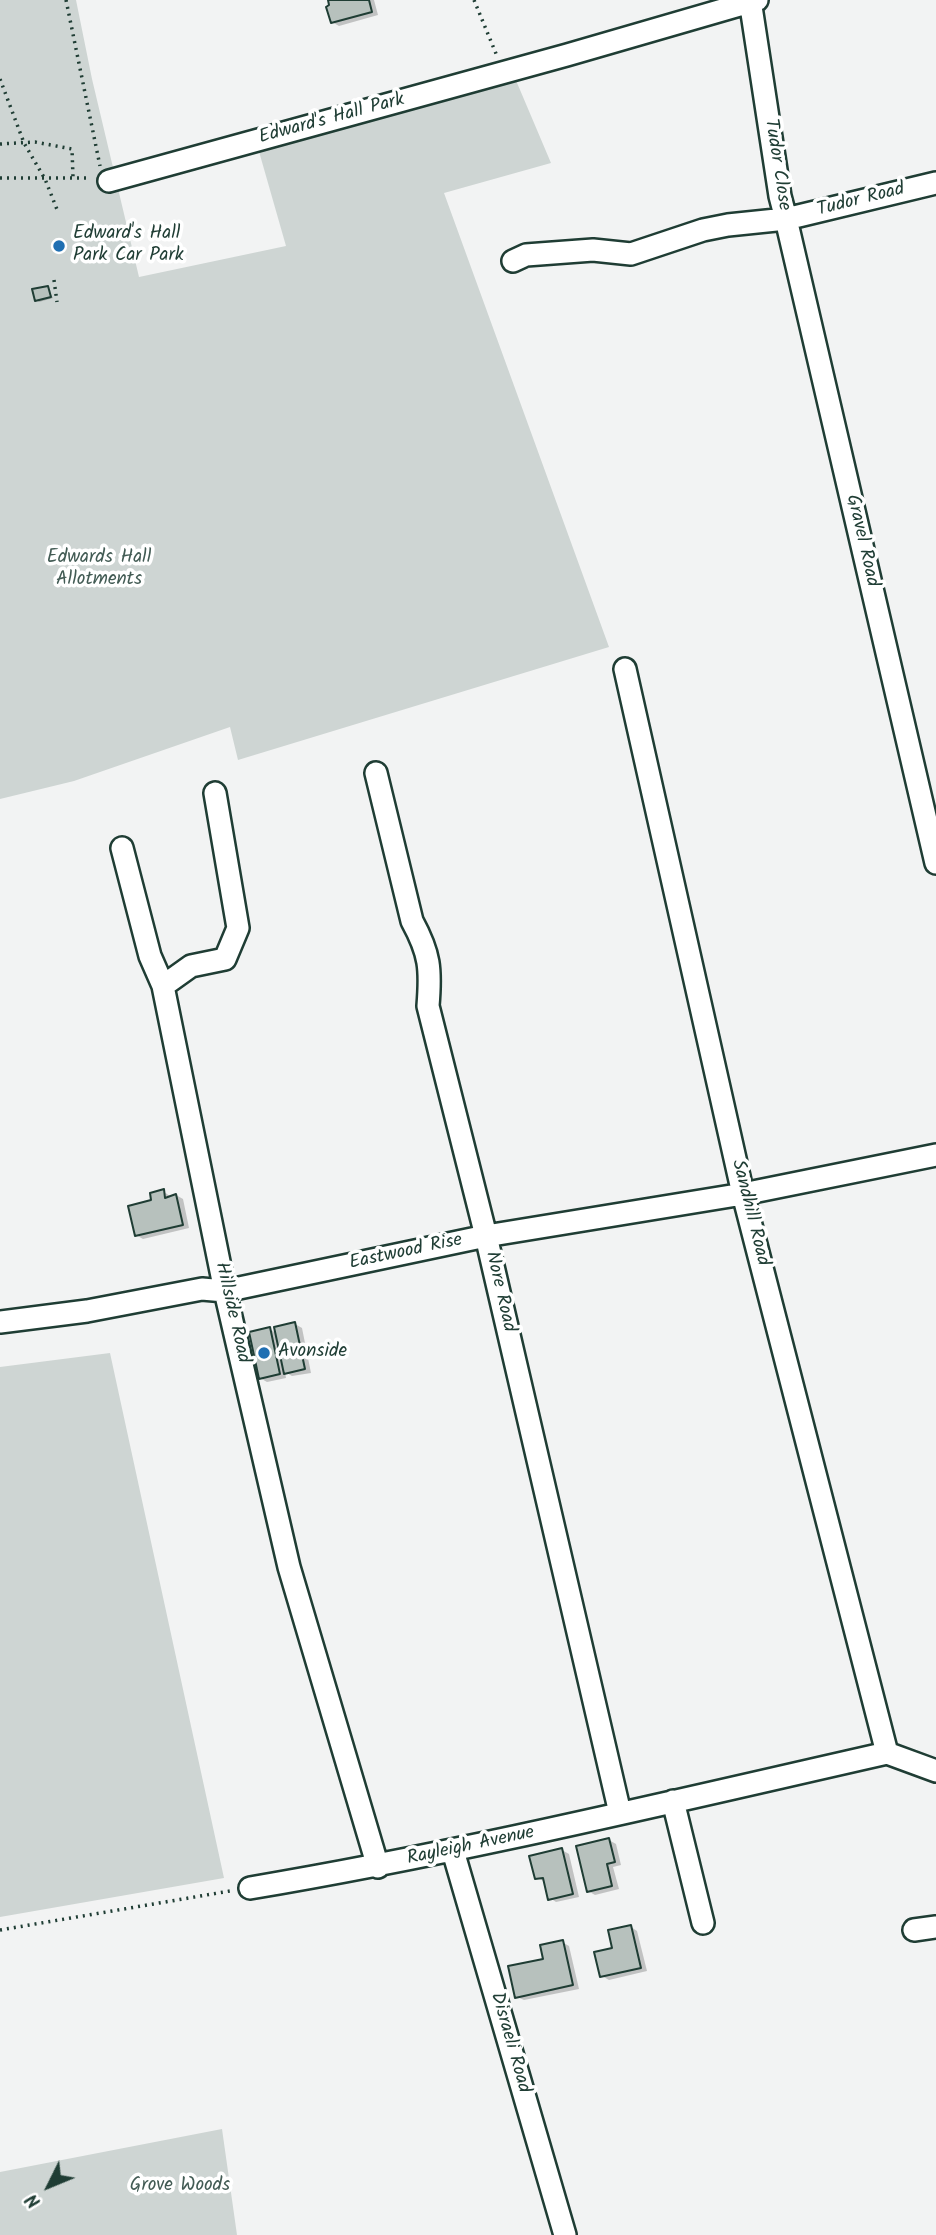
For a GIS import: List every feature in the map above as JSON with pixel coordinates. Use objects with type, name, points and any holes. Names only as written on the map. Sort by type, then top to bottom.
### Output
[{"type":"street","name":"Edward's Hall Park","points":[[109,181],[555,59],[752,1]]},
{"type":"street","name":"Tudor Close","points":[[513,261],[526,255],[579,251],[637,253],[703,230],[786,219],[752,1]]},
{"type":"street","name":"Tudor Road","points":[[786,219],[936,183]]},
{"type":"street","name":"Gravel Road","points":[[786,219],[936,863]]},
{"type":"street","name":"Sandhill Road","points":[[625,669],[743,1194],[887,1753]]},
{"type":"street","name":"Nore Road","points":[[376,773],[412,921],[423,942],[431,969],[428,1006],[486,1236],[620,1813]]},
{"type":"street","points":[[164,988],[163,986],[191,966],[225,959],[238,928],[215,793]]},
{"type":"street","name":"Hillside Road","points":[[122,848],[150,956],[164,988],[225,1291],[289,1567],[378,1867]]},
{"type":"street","name":"Eastwood Rise","points":[[0,1322],[87,1311],[202,1289],[225,1291],[486,1236],[743,1194],[936,1155]]},
{"type":"street","points":[[887,1753],[936,1771]]},
{"type":"street","name":"Rayleigh Avenue","points":[[250,1888],[378,1867],[887,1753]]},
{"type":"street","points":[[673,1801],[703,1923]]},
{"type":"street","name":"Disraeli Road","points":[[453,1851],[565,2235]]},
{"type":"street","points":[[915,1930],[936,1927]]},
{"type":"path","points":[[66,0],[98,156]]},
{"type":"path","points":[[474,0],[503,73]]},
{"type":"path","points":[[0,79],[24,143],[45,178],[58,212]]},
{"type":"path","points":[[0,145],[35,142],[72,149],[73,177]]},
{"type":"path","points":[[0,178],[73,177],[109,181]]},
{"type":"path","points":[[54,280],[57,302]]},
{"type":"path","points":[[0,1930],[250,1888]]},
{"type":"green space","name":"Edwards Hall Allotments","points":[[0,0],[76,0],[139,277],[286,246],[256,141],[512,71],[551,163],[444,193],[609,647],[238,760],[230,727],[74,781],[0,799]]},
{"type":"green space","points":[[110,1353],[224,1878],[0,1917],[0,1367]]},
{"type":"green space","name":"Grove Woods","points":[[222,2129],[237,2235],[0,2235],[0,2172]]},
{"type":"building","points":[[328,0],[369,0],[372,12],[331,23],[326,7],[329,5]]},
{"type":"building","points":[[48,286],[51,297],[35,301],[32,289]]},
{"type":"building","points":[[164,1189],[165,1198],[176,1194],[183,1225],[135,1236],[128,1206],[151,1200],[150,1193]]},
{"type":"building","points":[[295,1322],[305,1369],[284,1374],[274,1327]]},
{"type":"building","name":"Avonside","points":[[270,1327],[280,1374],[259,1379],[249,1332]]},
{"type":"building","points":[[609,1838],[615,1862],[607,1864],[612,1886],[587,1892],[576,1846]]},
{"type":"building","points":[[562,1848],[573,1894],[548,1900],[543,1878],[535,1879],[529,1856]]},
{"type":"building","points":[[631,1925],[641,1968],[600,1977],[594,1952],[612,1948],[608,1930]]},
{"type":"building","points":[[563,1940],[573,1985],[515,1998],[508,1966],[543,1959],[540,1945]]},
{"type":"place","name":"Edward's Hall Park Car Park","points":[[59,246]]},
{"type":"place","name":"Avonside","points":[[264,1353]]}]
